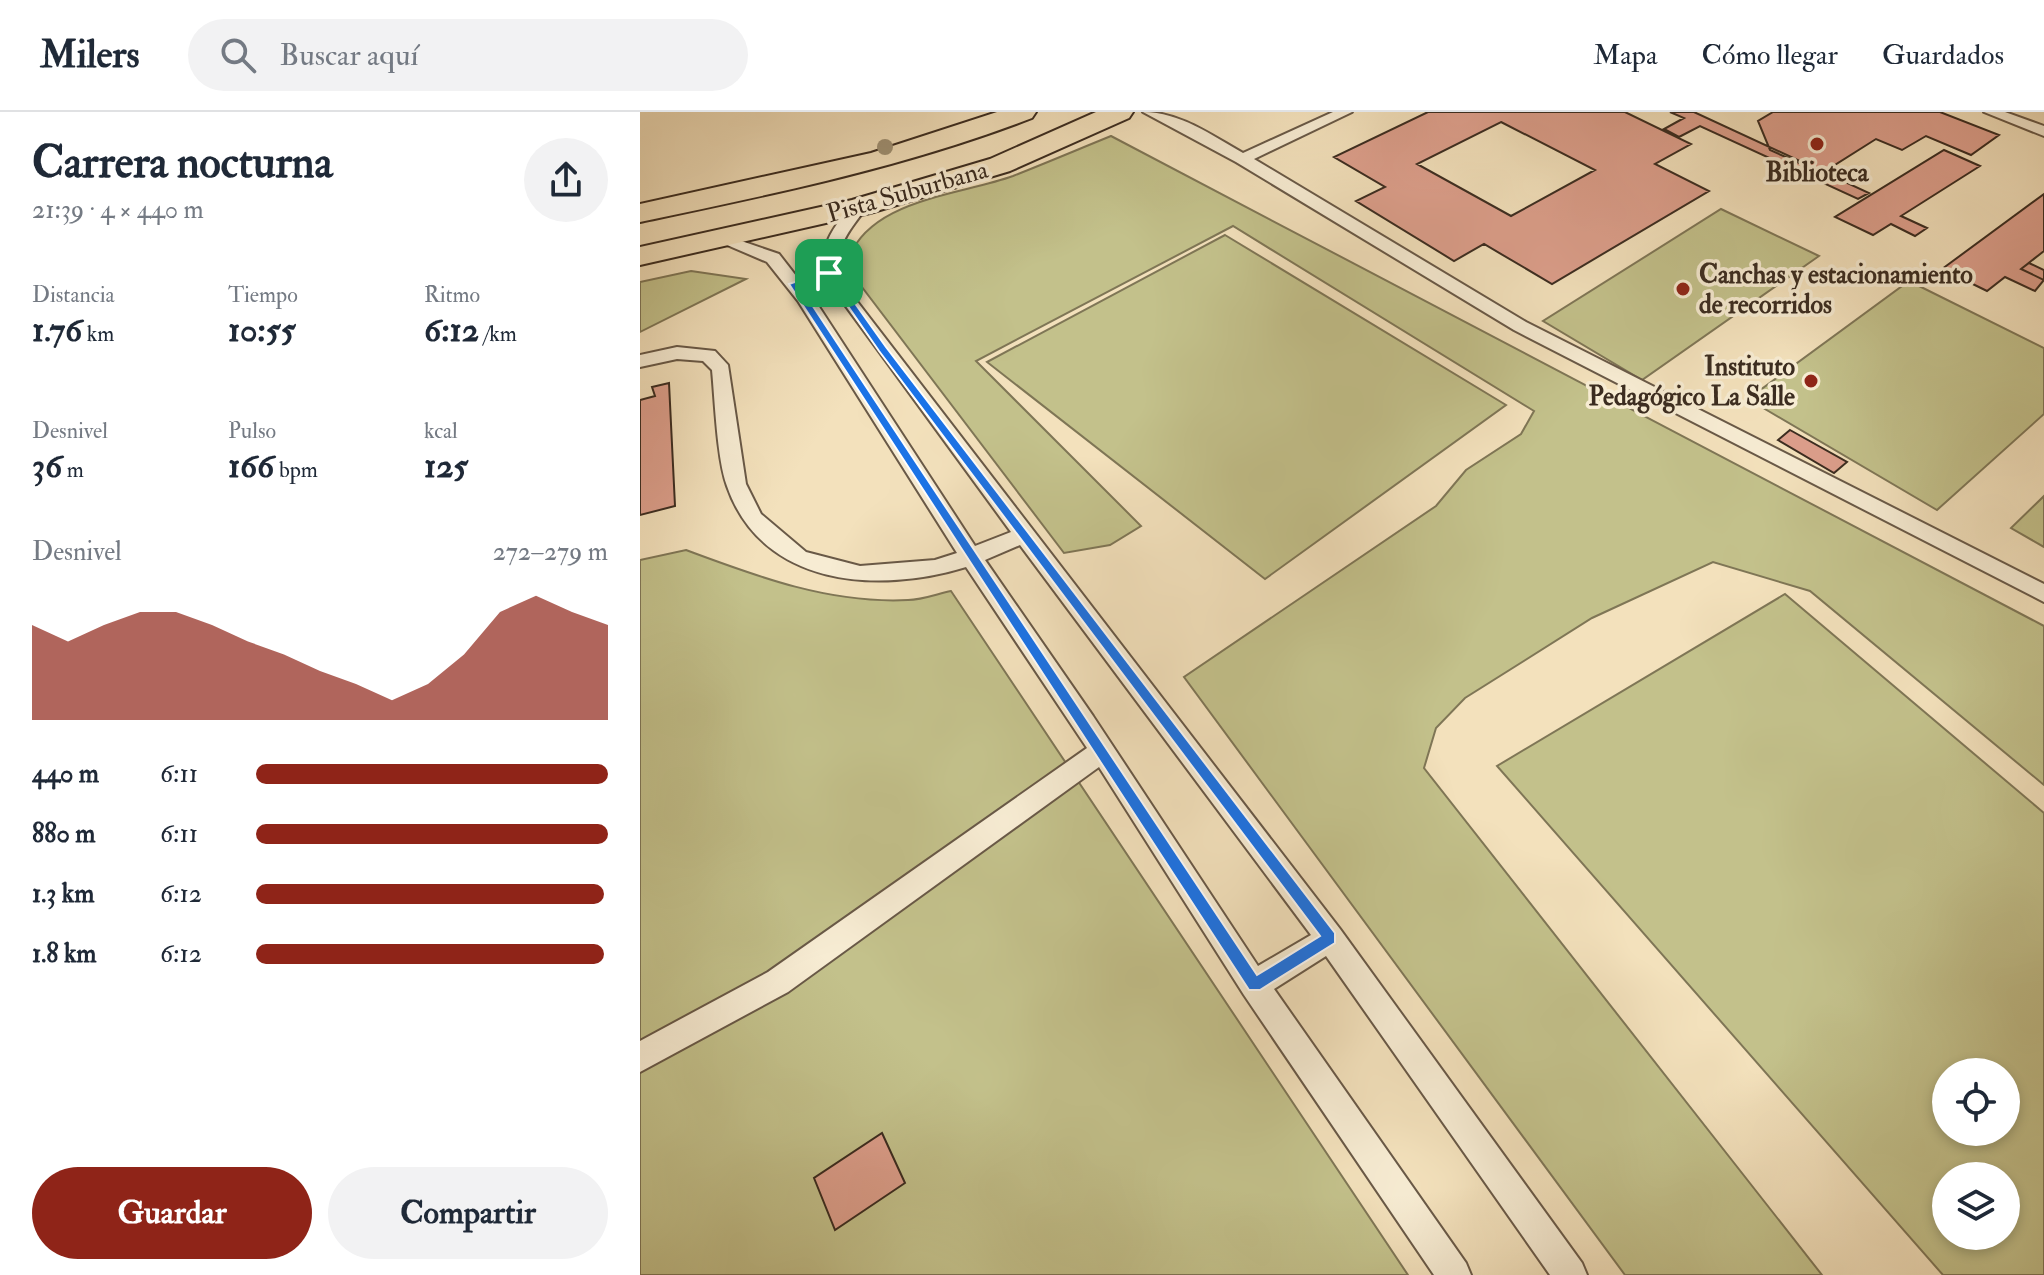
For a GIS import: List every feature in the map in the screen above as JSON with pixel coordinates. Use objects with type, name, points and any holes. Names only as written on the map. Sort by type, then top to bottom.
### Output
[{"type":"main road","name":"Pista Suburbana","points":[[640,213],[837,170],[939,142],[1022,112]]},
{"type":"main road","name":"Pista Suburbana","points":[[640,256],[859,207],[1000,165],[1119,112]]},
{"type":"main road","points":[[837,170],[865,168],[876,171],[887,181],[881,195],[859,207]]},
{"type":"lane","points":[[1150,112],[1171,120],[1242,159],[1520,326],[2044,594]]},
{"type":"lane","points":[[1242,159],[1345,112]]},
{"type":"lane","points":[[1991,112],[2044,131]]},
{"type":"lane","points":[[859,207],[837,234],[829,273],[883,349],[1330,938],[1570,1275]]},
{"type":"lane","points":[[721,239],[773,258],[794,284],[1254,985],[1454,1275]]},
{"type":"lane","points":[[794,284],[829,273]]},
{"type":"lane","points":[[640,361],[677,353],[708,355],[721,369],[736,484],[753,519],[799,558],[860,574],[935,568],[1026,534]]},
{"type":"lane","points":[[640,1057],[778,982],[1102,751]]},
{"type":"lane","points":[[1254,985],[1330,938]]},
{"type":"shaded area","points":[[1111,136],[2044,626],[2044,785],[1810,591],[1713,562],[1592,618],[1465,698],[1436,728],[1424,768],[1822,1275],[1625,1275],[1184,677],[1436,506],[1466,470],[1521,434],[1534,411],[1233,226],[976,361],[1141,526],[1110,545],[1064,553],[846,266],[856,244],[872,226],[892,213],[916,203],[1013,176]]},
{"type":"shaded area","name":"Canchas y estacionamiento de recorridos","points":[[1721,209],[1819,256],[1642,380],[1543,321]]},
{"type":"shaded area","points":[[1225,235],[1506,405],[1265,579],[987,362]]},
{"type":"shaded area","points":[[691,271],[746,279],[640,332],[640,282]]},
{"type":"shaded area","points":[[1909,281],[2044,348],[2044,414],[1937,510],[1748,399]]},
{"type":"shaded area","points":[[2044,496],[2044,547],[2011,528]]},
{"type":"shaded area","points":[[686,550],[795,587],[851,598],[913,600],[951,591],[1408,1275],[640,1275],[640,560]]},
{"type":"shaded area","points":[[1785,594],[2044,813],[2044,1275],[1943,1275],[1497,766]]},
{"type":"building","points":[[1428,112],[1625,112],[1691,144],[1655,164],[1709,191],[1552,284],[1484,244],[1454,261],[1356,201],[1385,187],[1334,157]],"holes":[[[1501,122],[1595,170],[1511,216],[1417,164]]]},
{"type":"building","points":[[1670,112],[1694,112],[1869,193],[1858,199],[1700,126],[1679,137],[1664,129],[1684,118]]},
{"type":"building","name":"Biblioteca","points":[[1773,112],[1940,112],[1999,135],[1971,155],[1926,136],[1902,150],[1876,139],[1822,173],[1770,150],[1758,121]]},
{"type":"building","points":[[1944,150],[1980,166],[1901,216],[1927,228],[1915,236],[1891,224],[1873,235],[1835,217]]},
{"type":"building","points":[[2044,194],[2044,251],[2021,269],[2044,280],[2035,291],[2005,277],[1987,291],[1942,269]]},
{"type":"building","points":[[2029,263],[2044,270],[2044,280],[2021,269]]},
{"type":"building","points":[[669,383],[675,506],[640,515],[640,400],[655,396],[652,387]]},
{"type":"building","points":[[1790,430],[1847,462],[1834,473],[1778,440]]},
{"type":"building","points":[[882,1133],[905,1183],[835,1230],[814,1178]]},
{"type":"place","name":"Biblioteca","points":[[1817,144]]},
{"type":"place","name":"Canchas y estacionamiento de recorridos","points":[[1683,289]]},
{"type":"place","name":"Instituto Pedagógico La Salle","points":[[1811,381]]},
{"type":"route","points":[[829,273],[883,349],[1330,938],[1254,985],[794,284],[829,273]]}]
